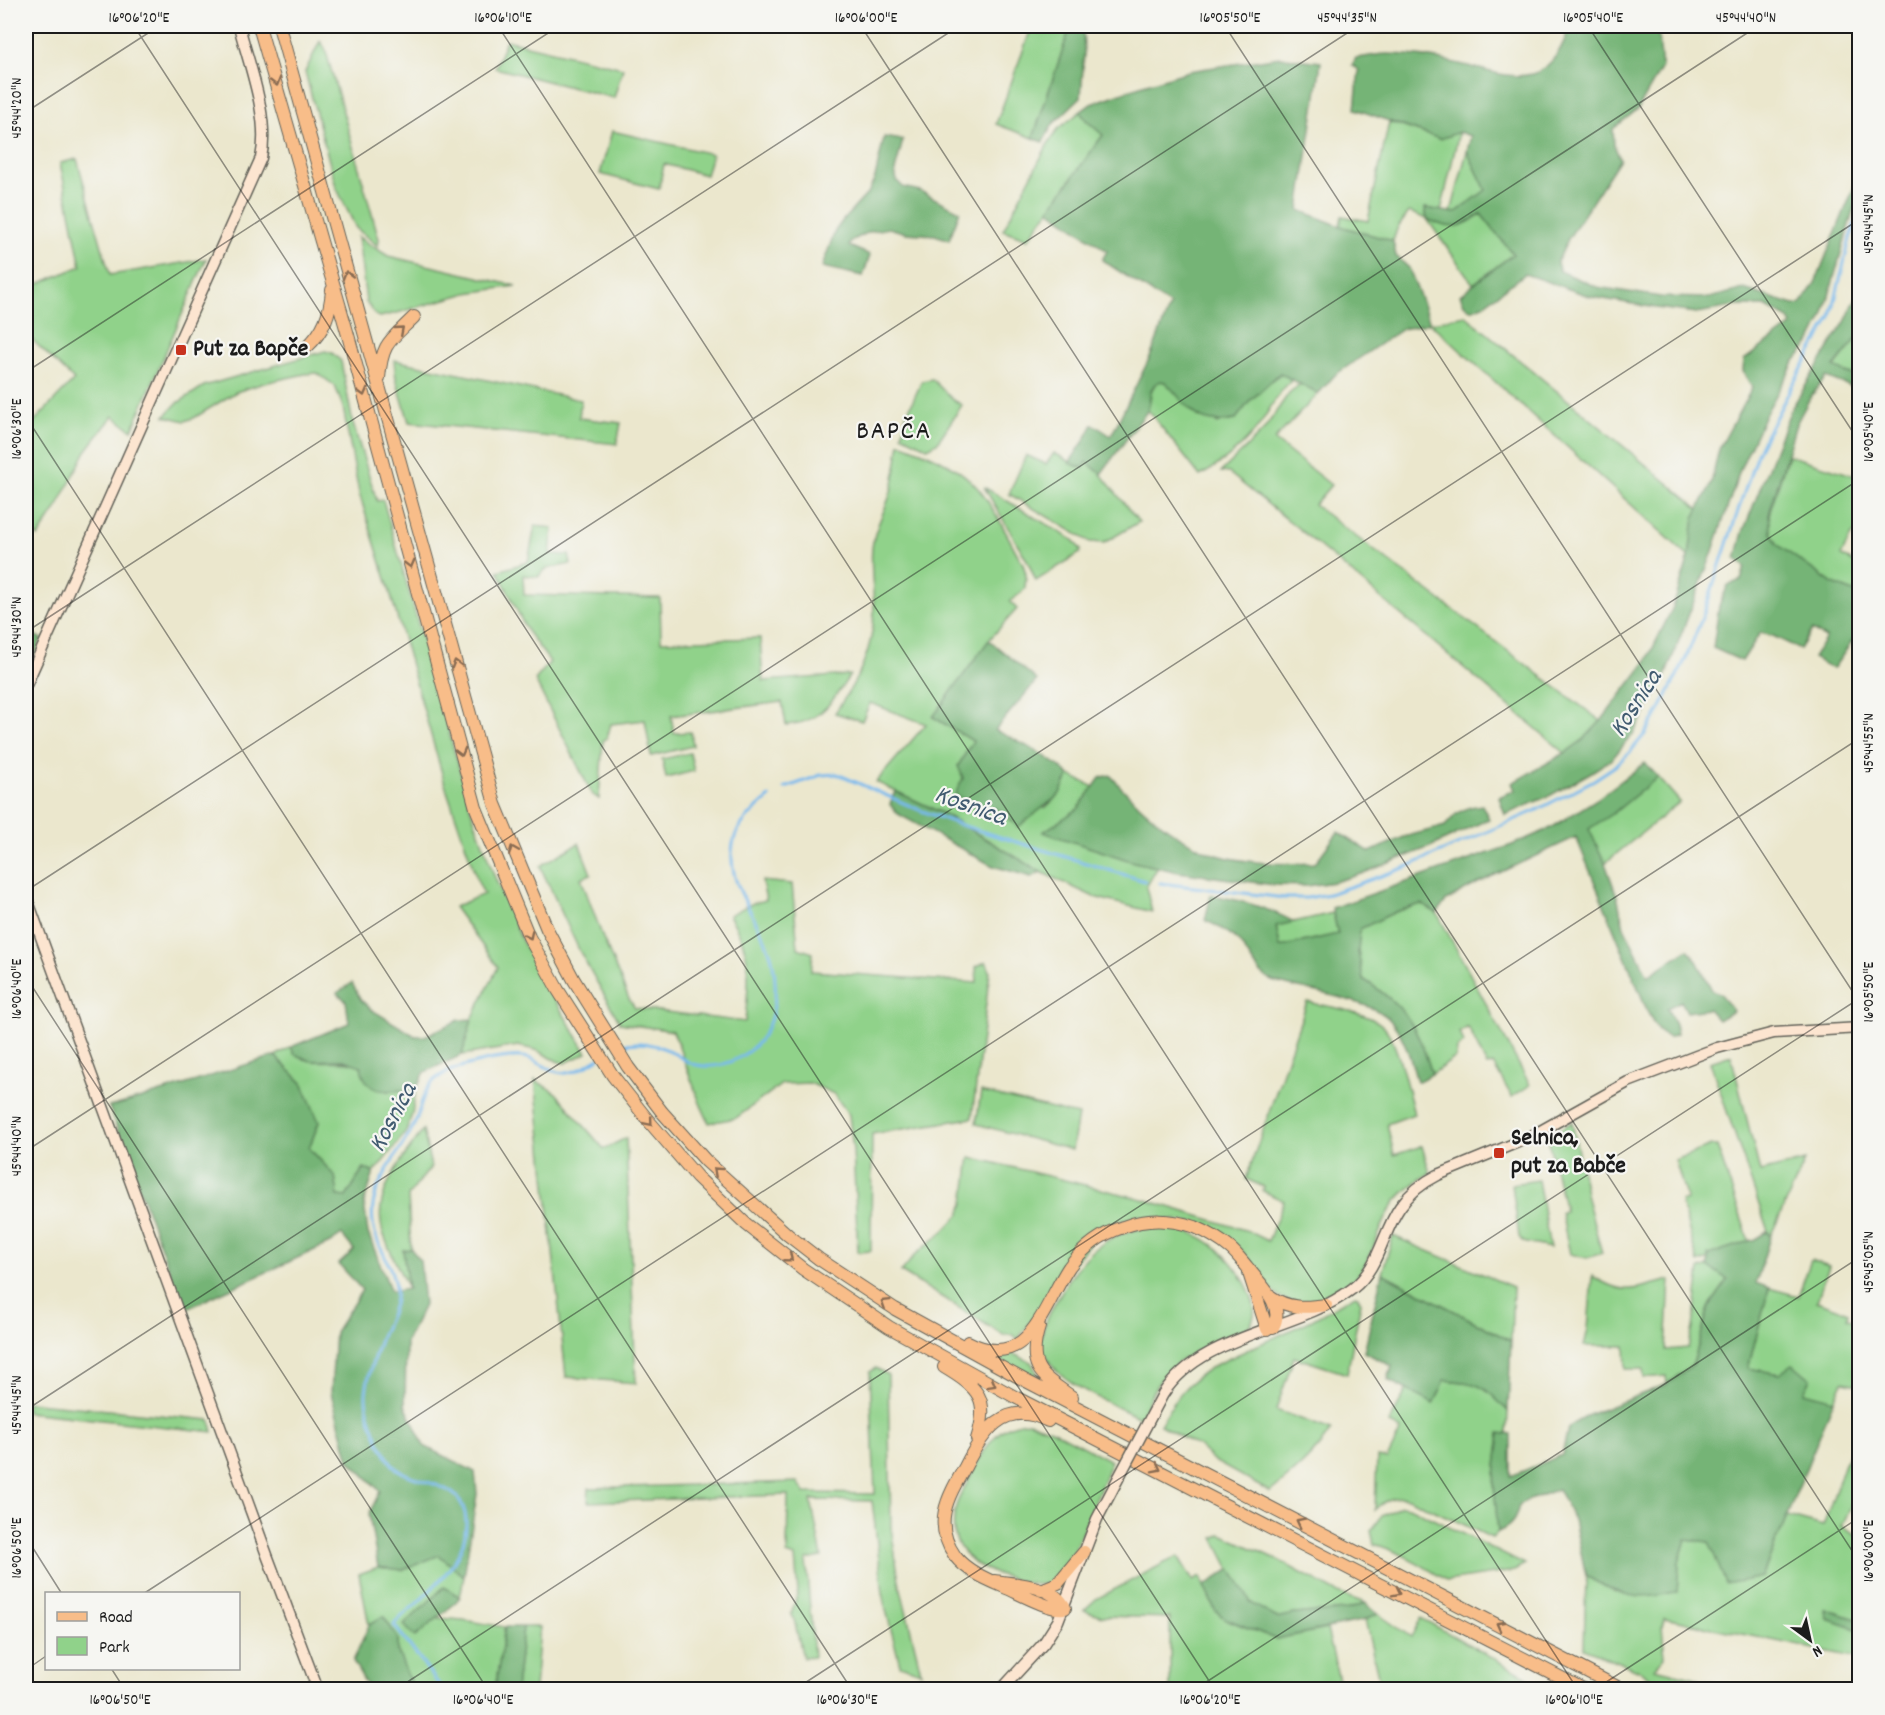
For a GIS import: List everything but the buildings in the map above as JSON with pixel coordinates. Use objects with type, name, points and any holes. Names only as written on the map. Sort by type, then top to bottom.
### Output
[{"type":"main road","points":[[26,686],[261,158],[262,120],[239,26]]},
{"type":"main road","points":[[259,26],[333,283],[476,808],[529,937],[590,1043],[613,1076],[697,1178],[746,1224],[803,1269],[889,1327],[1015,1397],[1585,1689]]},
{"type":"main road","points":[[279,26],[495,804],[547,929],[574,980],[628,1067],[662,1112],[706,1161],[760,1211],[829,1266],[895,1309],[1088,1413],[1623,1689]]},
{"type":"main road","points":[[307,347],[319,335],[323,327],[330,309],[333,283]]},
{"type":"main road","points":[[378,386],[383,349],[393,336],[414,317]]},
{"type":"main road","points":[[26,896],[262,1544],[316,1684]]},
{"type":"main road","points":[[1000,1689],[1044,1643],[1065,1608],[1097,1519],[1163,1394],[1176,1376],[1203,1356],[1326,1305],[1361,1282],[1374,1261],[1401,1205],[1425,1181],[1528,1138],[1628,1082],[1717,1048],[1774,1033],[1860,1028]]},
{"type":"main road","points":[[1088,1413],[1071,1395],[1049,1382],[1038,1367],[1034,1344],[1041,1320],[1068,1269],[1081,1254],[1110,1232],[1134,1223],[1168,1221],[1196,1227],[1215,1237],[1231,1249],[1269,1295],[1276,1311],[1276,1322],[1270,1328]]},
{"type":"main road","points":[[1248,1269],[1270,1328]]},
{"type":"main road","points":[[1269,1295],[1289,1306],[1300,1308],[1326,1305]]},
{"type":"main road","points":[[935,1332],[951,1335],[988,1350],[1002,1350],[1021,1342],[1041,1320]]},
{"type":"main road","points":[[922,1345],[940,1364],[965,1380],[979,1397],[983,1420],[974,1450]]},
{"type":"main road","points":[[1065,1608],[1054,1608],[994,1581],[959,1561],[944,1531],[944,1509],[974,1450],[998,1420],[1017,1414],[1037,1416],[1069,1430],[1086,1432]]},
{"type":"main road","points":[[1041,1590],[1058,1583],[1084,1552]]},
{"type":"main road","points":[[994,1581],[1041,1590],[1056,1596],[1065,1608]]},
{"type":"green space","points":[[1032,26],[1065,26],[1069,31],[1033,138],[996,124]]},
{"type":"green space","points":[[1065,26],[1083,26],[1081,97],[1053,124],[1043,142],[1033,138],[1069,31]]},
{"type":"green space","points":[[1569,26],[1654,26],[1658,30],[1662,67],[1638,109],[1613,129],[1614,145],[1620,159],[1568,239],[1557,263],[1560,271],[1597,287],[1661,297],[1709,298],[1744,289],[1794,305],[1801,304],[1815,283],[1859,175],[1859,195],[1823,317],[1810,343],[1795,361],[1765,415],[1741,467],[1712,554],[1663,682],[1633,734],[1612,759],[1551,795],[1505,815],[1499,797],[1515,790],[1512,783],[1583,740],[1601,721],[1646,662],[1673,607],[1689,557],[1694,518],[1711,484],[1719,449],[1752,388],[1743,371],[1744,360],[1792,325],[1789,319],[1765,306],[1737,306],[1697,313],[1656,308],[1592,297],[1525,274],[1483,305],[1471,310],[1464,304],[1460,295],[1513,254],[1481,214],[1455,227],[1427,219],[1425,208],[1455,213],[1486,190],[1467,151],[1471,136],[1459,132],[1440,139],[1355,109],[1359,70],[1352,65],[1356,58],[1397,54],[1436,59],[1506,75],[1523,76],[1546,67],[1556,55]]},
{"type":"green space","points":[[506,40],[623,68],[614,98],[495,68]]},
{"type":"green space","points":[[320,41],[325,48],[379,239],[378,246],[356,228],[336,187],[305,72]]},
{"type":"green space","points":[[1280,57],[1321,62],[1299,210],[1340,226],[1393,241],[1396,256],[1409,268],[1430,323],[1402,329],[1335,375],[1318,394],[1280,373],[1250,401],[1235,420],[1210,421],[1202,418],[1194,413],[1165,382],[1160,381],[1151,390],[1148,410],[1101,474],[1087,462],[1083,468],[1069,463],[1093,424],[1111,436],[1151,355],[1170,305],[1102,260],[1107,251],[1049,210],[1103,135],[1080,112],[1091,104],[1189,71]]},
{"type":"green space","points":[[1080,112],[1103,135],[1028,239],[1003,230],[1048,144],[1058,129]]},
{"type":"green space","points":[[1389,122],[1440,139],[1459,132],[1441,211],[1425,208],[1427,219],[1409,212],[1397,229],[1393,241],[1340,226],[1342,216],[1368,221]]},
{"type":"green space","points":[[612,131],[712,154],[706,175],[664,164],[659,189],[600,174]]},
{"type":"green space","points":[[884,137],[903,140],[895,171],[897,181],[903,187],[920,191],[960,211],[949,240],[935,235],[906,233],[889,228],[869,232],[851,241],[849,246],[870,255],[863,276],[822,267],[835,231],[868,193],[875,178]]},
{"type":"green space","points":[[1467,151],[1486,190],[1455,213],[1451,212]]},
{"type":"green space","points":[[77,159],[110,275],[206,259],[132,430],[113,416],[86,451],[58,506],[38,537],[26,525],[26,430],[74,380],[26,334],[26,289],[81,266],[60,163]]},
{"type":"green space","points":[[1481,214],[1513,254],[1473,284],[1427,219]]},
{"type":"green space","points":[[358,237],[388,256],[516,286],[467,293],[380,317],[375,315],[366,302]]},
{"type":"green space","points":[[1859,292],[1859,336],[1834,367],[1859,378],[1859,390],[1826,377],[1810,398],[1796,424],[1769,514],[1771,533],[1778,545],[1833,584],[1859,594],[1859,644],[1853,640],[1833,669],[1813,658],[1826,638],[1812,630],[1800,649],[1773,636],[1760,633],[1742,661],[1713,648],[1719,606],[1728,585],[1741,580],[1745,567],[1736,559],[1743,532],[1791,409],[1845,322]]},
{"type":"green space","points":[[1465,315],[1699,509],[1694,518],[1689,557],[1430,323]]},
{"type":"green space","points":[[1859,336],[1859,378],[1834,368]]},
{"type":"green space","points":[[325,351],[332,353],[341,361],[353,424],[377,501],[383,500],[471,810],[494,875],[521,939],[587,1053],[565,1063],[536,1050],[518,1046],[462,1055],[472,1019],[498,967],[454,907],[484,894],[447,791],[359,493],[343,407],[335,386],[317,373],[305,374],[236,392],[194,418],[185,421],[165,416],[176,404],[204,386]]},
{"type":"green space","points":[[394,360],[581,400],[579,418],[621,423],[617,444],[409,422],[396,379]]},
{"type":"green space","points":[[1281,373],[1292,380],[1278,395],[1254,432],[1233,453],[1200,476],[1148,410],[1152,390],[1160,381],[1165,382],[1217,423],[1235,420],[1250,401]]},
{"type":"green space","points":[[932,379],[952,399],[962,405],[937,443],[928,448],[902,435],[906,416],[922,381]]},
{"type":"green space","points":[[1300,384],[1318,394],[1274,440],[1331,485],[1314,505],[1601,721],[1583,740],[1565,753],[1304,533],[1229,473],[1221,472],[1263,431],[1289,393]]},
{"type":"green space","points":[[900,443],[947,464],[972,482],[993,510],[1023,564],[1026,574],[1025,589],[1010,602],[1017,609],[989,640],[933,717],[973,741],[958,766],[996,808],[1045,808],[1059,795],[1069,775],[1094,787],[1078,809],[1044,832],[1134,862],[1158,867],[1146,887],[1152,912],[1094,897],[1041,872],[944,814],[876,782],[926,724],[870,703],[862,721],[835,713],[857,678],[871,640],[874,612],[872,548],[875,532],[895,477]]},
{"type":"green space","points":[[1054,453],[1082,468],[1087,462],[1101,474],[1139,522],[1104,543],[1090,542],[1009,494],[1026,455],[1046,464]]},
{"type":"green space","points":[[1788,455],[1859,477],[1859,527],[1850,538],[1841,556],[1859,565],[1859,594],[1833,584],[1778,545],[1771,533],[1769,514]]},
{"type":"green space","points":[[984,487],[1073,540],[1081,550],[1080,553],[1036,581],[1027,560]]},
{"type":"green space","points":[[535,526],[553,528],[550,554],[569,555],[571,564],[546,569],[538,577],[523,575],[524,595],[660,598],[661,641],[760,638],[763,681],[850,675],[833,700],[822,711],[799,723],[786,725],[782,702],[671,716],[674,733],[691,732],[693,746],[651,756],[645,720],[611,724],[607,738],[603,741],[599,799],[592,794],[535,680],[550,662],[527,631],[498,571],[528,562]]},
{"type":"green space","points":[[26,631],[42,639],[26,673]]},
{"type":"green space","points":[[989,640],[1037,680],[995,730],[1043,755],[1069,775],[1059,795],[1018,827],[996,808],[984,814],[955,794],[963,778],[958,766],[973,741],[933,717]]},
{"type":"green space","points":[[690,753],[694,771],[666,778],[662,759]]},
{"type":"green space","points":[[1645,763],[1658,777],[1616,811],[1589,829],[1617,896],[1624,927],[1648,976],[1688,949],[1712,990],[1721,994],[1733,1011],[1718,1020],[1708,1009],[1687,1012],[1681,1001],[1667,1008],[1677,1034],[1669,1038],[1658,1030],[1649,1015],[1576,837],[1480,882],[1446,901],[1437,913],[1421,904],[1395,912],[1360,929],[1358,951],[1363,979],[1391,999],[1408,1019],[1421,1043],[1432,1074],[1417,1082],[1403,1040],[1388,1018],[1351,1001],[1272,981],[1257,968],[1234,937],[1205,920],[1211,895],[1254,905],[1294,922],[1276,926],[1280,947],[1338,934],[1332,908],[1512,845],[1551,828],[1597,799]]},
{"type":"green space","points":[[1110,775],[1165,827],[1204,850],[1243,860],[1289,864],[1315,863],[1338,832],[1370,852],[1404,837],[1445,826],[1457,813],[1482,805],[1489,819],[1430,847],[1361,874],[1334,882],[1307,886],[1274,885],[1178,872],[1134,862],[1043,832],[1078,809],[1100,778]]},
{"type":"green space","points":[[1658,777],[1680,802],[1605,863],[1588,829],[1616,811]]},
{"type":"green space","points":[[895,791],[944,814],[1041,872],[1031,877],[993,866],[898,814],[890,804]]},
{"type":"green space","points":[[579,843],[591,874],[581,878],[603,938],[635,1008],[745,1022],[748,967],[743,942],[729,915],[751,904],[766,900],[762,881],[792,884],[798,948],[813,953],[811,971],[977,983],[976,967],[986,961],[990,971],[972,1118],[872,1134],[871,1251],[858,1252],[849,1115],[834,1094],[810,1083],[782,1084],[736,1118],[709,1123],[673,1031],[620,1023],[580,952],[540,866]]},
{"type":"green space","points":[[1421,904],[1437,913],[1530,1085],[1512,1097],[1493,1064],[1487,1066],[1468,1027],[1460,1032],[1464,1043],[1457,1048],[1456,1057],[1432,1074],[1425,1052],[1372,985],[1363,979],[1358,951],[1359,929],[1395,912]]},
{"type":"green space","points":[[1333,913],[1338,934],[1280,947],[1276,926]]},
{"type":"green space","points":[[352,983],[361,1000],[372,1010],[415,1036],[425,1036],[459,1020],[472,1019],[462,1055],[425,1072],[416,1089],[389,1091],[374,1088],[368,1083],[361,1066],[344,1060],[311,1061],[294,1054],[291,1047],[349,1023],[346,1001],[337,993]]},
{"type":"green space","points":[[1307,1002],[1346,1010],[1367,1017],[1383,1026],[1393,1043],[1402,1067],[1414,1114],[1387,1124],[1394,1155],[1422,1146],[1430,1173],[1411,1186],[1395,1202],[1386,1217],[1367,1262],[1348,1286],[1334,1295],[1315,1301],[1287,1300],[1278,1296],[1269,1287],[1241,1250],[1214,1230],[1200,1223],[1140,1216],[1120,1221],[1098,1232],[1017,1340],[1014,1335],[1003,1335],[901,1272],[915,1255],[960,1214],[964,1203],[970,1157],[1146,1200],[1248,1231],[1268,1241],[1284,1201],[1263,1191],[1264,1187],[1246,1179]]},
{"type":"green space","points":[[291,1047],[297,1055],[304,1059],[342,1061],[360,1065],[388,1091],[416,1089],[406,1132],[374,1173],[364,1168],[346,1197],[338,1196],[335,1176],[309,1148],[319,1122],[302,1083],[275,1056]]},
{"type":"green space","points":[[1731,1055],[1760,1172],[1805,1161],[1770,1237],[1710,1062]]},
{"type":"green space","points":[[275,1056],[302,1083],[319,1122],[309,1148],[335,1176],[338,1196],[346,1197],[364,1168],[374,1173],[364,1203],[368,1233],[391,1292],[408,1289],[403,1250],[411,1249],[420,1260],[424,1305],[406,1342],[405,1405],[424,1446],[475,1472],[477,1494],[464,1576],[439,1555],[403,1570],[378,1567],[369,1514],[380,1491],[349,1460],[331,1393],[335,1332],[362,1290],[339,1264],[354,1250],[342,1235],[330,1243],[184,1310],[109,1107]]},
{"type":"green space","points":[[535,1080],[556,1093],[604,1149],[626,1138],[636,1383],[566,1377]]},
{"type":"green space","points":[[981,1092],[1078,1115],[1072,1150],[976,1124]]},
{"type":"green space","points":[[1572,1122],[1587,1198],[1602,1253],[1587,1258],[1570,1254],[1561,1212],[1565,1211],[1548,1139]]},
{"type":"green space","points":[[423,1130],[431,1167],[408,1196],[411,1249],[403,1250],[408,1289],[385,1237],[380,1215],[386,1189],[392,1176]]},
{"type":"green space","points":[[1711,1146],[1717,1146],[1749,1241],[1709,1255],[1708,1259],[1698,1263],[1681,1202],[1687,1200],[1675,1160]]},
{"type":"green space","points":[[1538,1180],[1550,1248],[1523,1242],[1519,1237],[1512,1184]]},
{"type":"green space","points":[[1162,1227],[1199,1236],[1228,1259],[1245,1282],[1251,1295],[1254,1308],[1253,1319],[1247,1328],[1198,1350],[1175,1365],[1157,1385],[1140,1418],[1073,1384],[1052,1365],[1046,1355],[1038,1352],[1053,1306],[1071,1277],[1091,1253],[1114,1237],[1144,1228]]},
{"type":"green space","points":[[1768,1231],[1770,1237],[1756,1283],[1769,1288],[1748,1368],[1779,1374],[1793,1364],[1811,1379],[1804,1392],[1834,1400],[1762,1577],[1726,1584],[1709,1542],[1686,1539],[1679,1562],[1677,1592],[1644,1597],[1627,1595],[1610,1589],[1586,1576],[1574,1520],[1558,1489],[1519,1504],[1513,1521],[1498,1532],[1494,1484],[1500,1433],[1511,1435],[1511,1476],[1562,1455],[1568,1428],[1584,1417],[1667,1384],[1693,1364],[1709,1307],[1728,1280],[1708,1266],[1708,1255],[1755,1239]]},
{"type":"green space","points":[[1393,1236],[1513,1287],[1511,1341],[1382,1273]]},
{"type":"green space","points":[[1811,1260],[1829,1266],[1817,1301],[1848,1312],[1847,1318],[1859,1321],[1859,1385],[1843,1382],[1834,1400],[1804,1392],[1779,1374],[1748,1368],[1769,1288],[1798,1296]]},
{"type":"green space","points":[[1708,1266],[1728,1280],[1709,1307],[1693,1364],[1667,1384],[1666,1376],[1644,1378],[1643,1369],[1626,1369],[1625,1346],[1584,1346],[1588,1329],[1592,1276],[1622,1289],[1638,1288],[1670,1280],[1666,1350],[1688,1348],[1693,1328],[1700,1269]]},
{"type":"green space","points":[[1382,1273],[1511,1341],[1508,1411],[1481,1387],[1467,1382],[1445,1380],[1434,1404],[1388,1380],[1392,1366],[1364,1352]]},
{"type":"green space","points":[[1355,1295],[1361,1302],[1347,1374],[1294,1357],[1276,1410],[1331,1430],[1304,1463],[1270,1492],[1214,1461],[1201,1448],[1160,1425],[1183,1391],[1196,1378],[1215,1365],[1312,1320]]},
{"type":"green space","points":[[1009,1352],[1031,1362],[1038,1375],[1033,1376],[997,1359],[997,1355]]},
{"type":"green space","points":[[876,1368],[888,1375],[891,1527],[899,1581],[921,1672],[900,1665],[884,1602],[872,1501],[811,1500],[822,1557],[806,1560],[814,1657],[803,1658],[791,1615],[798,1592],[795,1557],[787,1554],[788,1495],[588,1502],[589,1488],[798,1482],[805,1493],[875,1494],[870,1372]]},
{"type":"green space","points":[[1445,1380],[1474,1383],[1487,1390],[1508,1411],[1507,1434],[1500,1434],[1494,1484],[1498,1532],[1492,1538],[1408,1498],[1390,1499],[1375,1510],[1377,1457],[1387,1459],[1401,1430],[1389,1423],[1407,1389],[1434,1403]]},
{"type":"green space","points":[[26,1402],[210,1420],[213,1432],[26,1412]]},
{"type":"green space","points":[[1029,1422],[1052,1430],[1111,1461],[1076,1545],[1059,1575],[1046,1584],[1020,1581],[984,1569],[965,1554],[958,1545],[955,1534],[954,1521],[957,1502],[986,1448],[999,1433],[1007,1428]]},
{"type":"green space","points":[[1859,1424],[1859,1488],[1842,1526],[1859,1536],[1859,1620],[1826,1609],[1828,1619],[1859,1630],[1859,1658],[1664,1618],[1662,1626],[1665,1657],[1655,1668],[1742,1689],[1666,1690],[1640,1671],[1584,1648],[1586,1576],[1615,1592],[1677,1592],[1679,1562],[1686,1539],[1709,1542],[1762,1577],[1787,1516],[1823,1526]]},
{"type":"green space","points":[[1401,1506],[1409,1507],[1525,1565],[1514,1571],[1447,1581],[1412,1560],[1374,1544],[1371,1531],[1382,1516]]},
{"type":"green space","points":[[1221,1534],[1274,1558],[1340,1594],[1365,1603],[1344,1610],[1299,1613],[1278,1618],[1253,1604],[1237,1583],[1214,1538]]},
{"type":"green space","points":[[439,1555],[464,1576],[460,1597],[444,1587],[415,1636],[438,1618],[505,1627],[495,1689],[413,1689],[398,1652],[398,1638],[383,1616],[369,1625],[359,1574],[378,1567],[403,1570]]},
{"type":"green space","points":[[1178,1556],[1193,1581],[1200,1577],[1215,1610],[1224,1618],[1276,1639],[1327,1629],[1341,1689],[1170,1689],[1170,1618],[1102,1616],[1084,1610],[1096,1599]]},
{"type":"green space","points":[[1231,1569],[1251,1603],[1277,1618],[1299,1613],[1344,1610],[1365,1603],[1378,1614],[1365,1620],[1276,1639],[1224,1618],[1215,1610],[1204,1586]]},
{"type":"green space","points":[[444,1587],[460,1597],[415,1637],[404,1625]]},
{"type":"green space","points":[[1825,1609],[1859,1620],[1859,1630],[1828,1619]]},
{"type":"green space","points":[[1378,1614],[1411,1637],[1421,1618],[1549,1689],[1381,1689],[1365,1620]]},
{"type":"green space","points":[[383,1616],[398,1638],[398,1652],[413,1689],[369,1689],[353,1661],[369,1625]]},
{"type":"green space","points":[[505,1627],[523,1627],[516,1689],[495,1689]]},
{"type":"green space","points":[[523,1627],[540,1627],[535,1689],[516,1690]]},
{"type":"waterway","name":"Kosnica","points":[[1160,883],[1285,898],[1307,898],[1329,894],[1404,868],[1537,810],[1594,780],[1615,766],[1630,752],[1645,734],[1659,711],[1686,658],[1704,613],[1758,451],[1831,317],[1850,238],[1860,209]]},
{"type":"waterway","name":"Kosnica","points":[[785,788],[821,775],[837,774],[922,811],[964,826],[1145,881]]},
{"type":"waterway","name":"Kosnica","points":[[620,1046],[633,1043],[654,1045],[691,1063],[708,1066],[739,1058],[763,1035],[775,1002],[774,967],[767,944],[737,883],[732,851],[736,834],[742,823],[770,797]]},
{"type":"waterway","name":"Kosnica","points":[[443,1690],[394,1625],[449,1570],[461,1548],[466,1524],[464,1510],[459,1499],[451,1492],[407,1475],[394,1466],[379,1442],[368,1412],[366,1400],[368,1380],[395,1299],[395,1283],[377,1239],[373,1222],[376,1192],[415,1123],[426,1091],[440,1076],[483,1061],[509,1057],[528,1058],[556,1072],[566,1073],[599,1058]]},
{"type":"place","name":"Put za Bapče","points":[[181,350]]},
{"type":"place","name":"Selnica, put za Babče","points":[[1499,1153]]},
{"type":"district","name":"BAPČA","points":[[894,432]]}]
